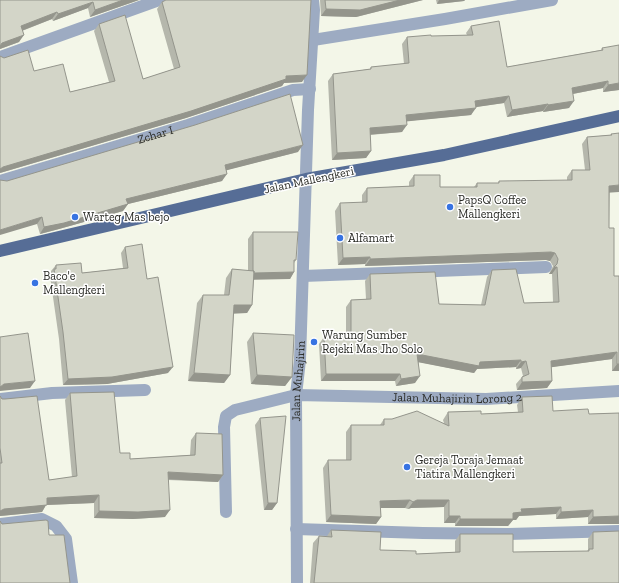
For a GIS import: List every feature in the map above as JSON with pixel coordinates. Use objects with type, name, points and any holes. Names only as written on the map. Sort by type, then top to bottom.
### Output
[{"type":"main road","name":"Jalan Mallengkeri","points":[[0,251],[306,179],[444,154],[619,116]]},
{"type":"street","points":[[0,57],[159,0]]},
{"type":"street","name":"Jalan Muhajirin","points":[[293,583],[296,529],[296,396],[300,360],[306,179],[313,40],[313,0]]},
{"type":"street","points":[[313,40],[552,0]]},
{"type":"street","name":"Zchar I","points":[[0,181],[188,125],[293,90],[310,88]]},
{"type":"street","points":[[303,276],[546,267]]},
{"type":"street","points":[[0,399],[52,393],[144,390]]},
{"type":"street","name":"Jalan Muhajirin Lorong 2","points":[[226,512],[224,427],[226,416],[235,410],[296,396],[486,399],[619,391]]},
{"type":"street","points":[[0,524],[42,519],[56,526],[66,539],[72,583]]},
{"type":"street","points":[[296,529],[507,534],[619,531]]},
{"type":"building","points":[[0,0],[123,0],[95,10],[93,2],[58,14],[57,12],[21,26],[24,35],[2,43],[0,46]]},
{"type":"building","points":[[166,0],[311,0],[307,75],[286,76],[286,79],[191,111],[0,169],[0,56],[4,58],[28,50],[34,71],[63,64],[70,92],[115,81],[99,24],[125,15],[143,79],[180,67],[162,2]]},
{"type":"building","points":[[325,0],[400,0],[360,10],[326,9]]},
{"type":"building","points":[[499,21],[507,67],[603,50],[602,48],[619,45],[619,83],[608,85],[608,81],[572,88],[574,101],[548,105],[512,110],[509,96],[475,101],[476,108],[406,115],[407,125],[370,128],[371,151],[337,153],[333,74],[371,69],[371,67],[409,63],[407,37],[431,35],[473,35],[471,26]]},
{"type":"building","points":[[290,94],[303,145],[225,165],[227,174],[126,199],[128,204],[64,223],[44,227],[42,217],[0,230],[0,180],[7,181],[195,125]]},
{"type":"building","points":[[619,133],[619,185],[609,186],[609,228],[614,228],[614,276],[619,276],[619,364],[617,364],[617,352],[551,361],[552,381],[522,382],[522,377],[529,374],[526,361],[480,362],[479,366],[417,354],[420,376],[401,379],[400,374],[326,374],[324,337],[351,337],[351,300],[371,299],[370,274],[435,272],[439,304],[485,305],[492,270],[516,269],[524,303],[559,302],[557,267],[554,267],[557,264],[558,259],[555,253],[551,252],[370,259],[370,257],[343,258],[340,203],[367,202],[367,188],[414,186],[414,175],[440,175],[440,187],[477,187],[477,183],[499,183],[499,181],[572,180],[572,170],[590,170],[587,137]]},
{"type":"building","points":[[253,232],[298,232],[294,272],[254,273]]},
{"type":"building","points":[[142,244],[147,279],[158,277],[173,367],[112,377],[68,379],[54,269],[56,269],[56,265],[81,263],[82,273],[128,268],[125,247]]},
{"type":"building","points":[[232,269],[254,271],[252,305],[234,305],[230,375],[194,373],[203,295],[229,295]]},
{"type":"building","points":[[28,333],[35,381],[4,384],[0,387],[0,337]]},
{"type":"building","points":[[253,333],[294,335],[292,377],[257,375]]},
{"type":"building","points":[[114,392],[120,453],[130,453],[130,459],[195,455],[196,433],[222,434],[223,475],[168,472],[170,510],[138,512],[99,511],[99,495],[47,498],[47,505],[4,509],[0,511],[0,463],[2,463],[0,448],[0,396],[2,399],[5,399],[37,396],[49,480],[77,476],[70,393]]},
{"type":"building","points":[[552,396],[553,411],[588,409],[589,414],[619,413],[619,516],[593,517],[593,510],[561,512],[561,507],[521,509],[522,512],[513,513],[513,519],[460,519],[460,516],[449,516],[449,500],[417,500],[413,502],[410,500],[380,501],[381,517],[331,515],[328,460],[351,460],[351,425],[384,425],[384,419],[392,419],[417,411],[449,426],[448,412],[481,411],[481,414],[523,412],[522,397]]},
{"type":"building","points":[[286,416],[277,503],[268,503],[260,418]]},
{"type":"building","points":[[0,521],[2,524],[48,521],[49,535],[64,535],[70,583],[0,583]]},
{"type":"building","points":[[331,530],[381,532],[380,550],[416,551],[416,554],[460,552],[460,534],[513,534],[513,552],[589,551],[589,549],[593,549],[593,532],[619,531],[619,583],[314,583],[319,536],[332,537]]},
{"type":"place","name":"PapsQ Coffee Mallengkeri","points":[[450,207]]},
{"type":"place","name":"Warteg Mas bejo","points":[[75,217]]},
{"type":"place","name":"Alfamart","points":[[340,238]]},
{"type":"place","name":"Baco'e Mallengkeri","points":[[35,283]]},
{"type":"place","name":"Warung Sumber Rejeki Mas Jho Solo","points":[[314,342]]},
{"type":"place","name":"Gereja Toraja Jemaat Tiatira Mallengkeri","points":[[407,467]]}]
